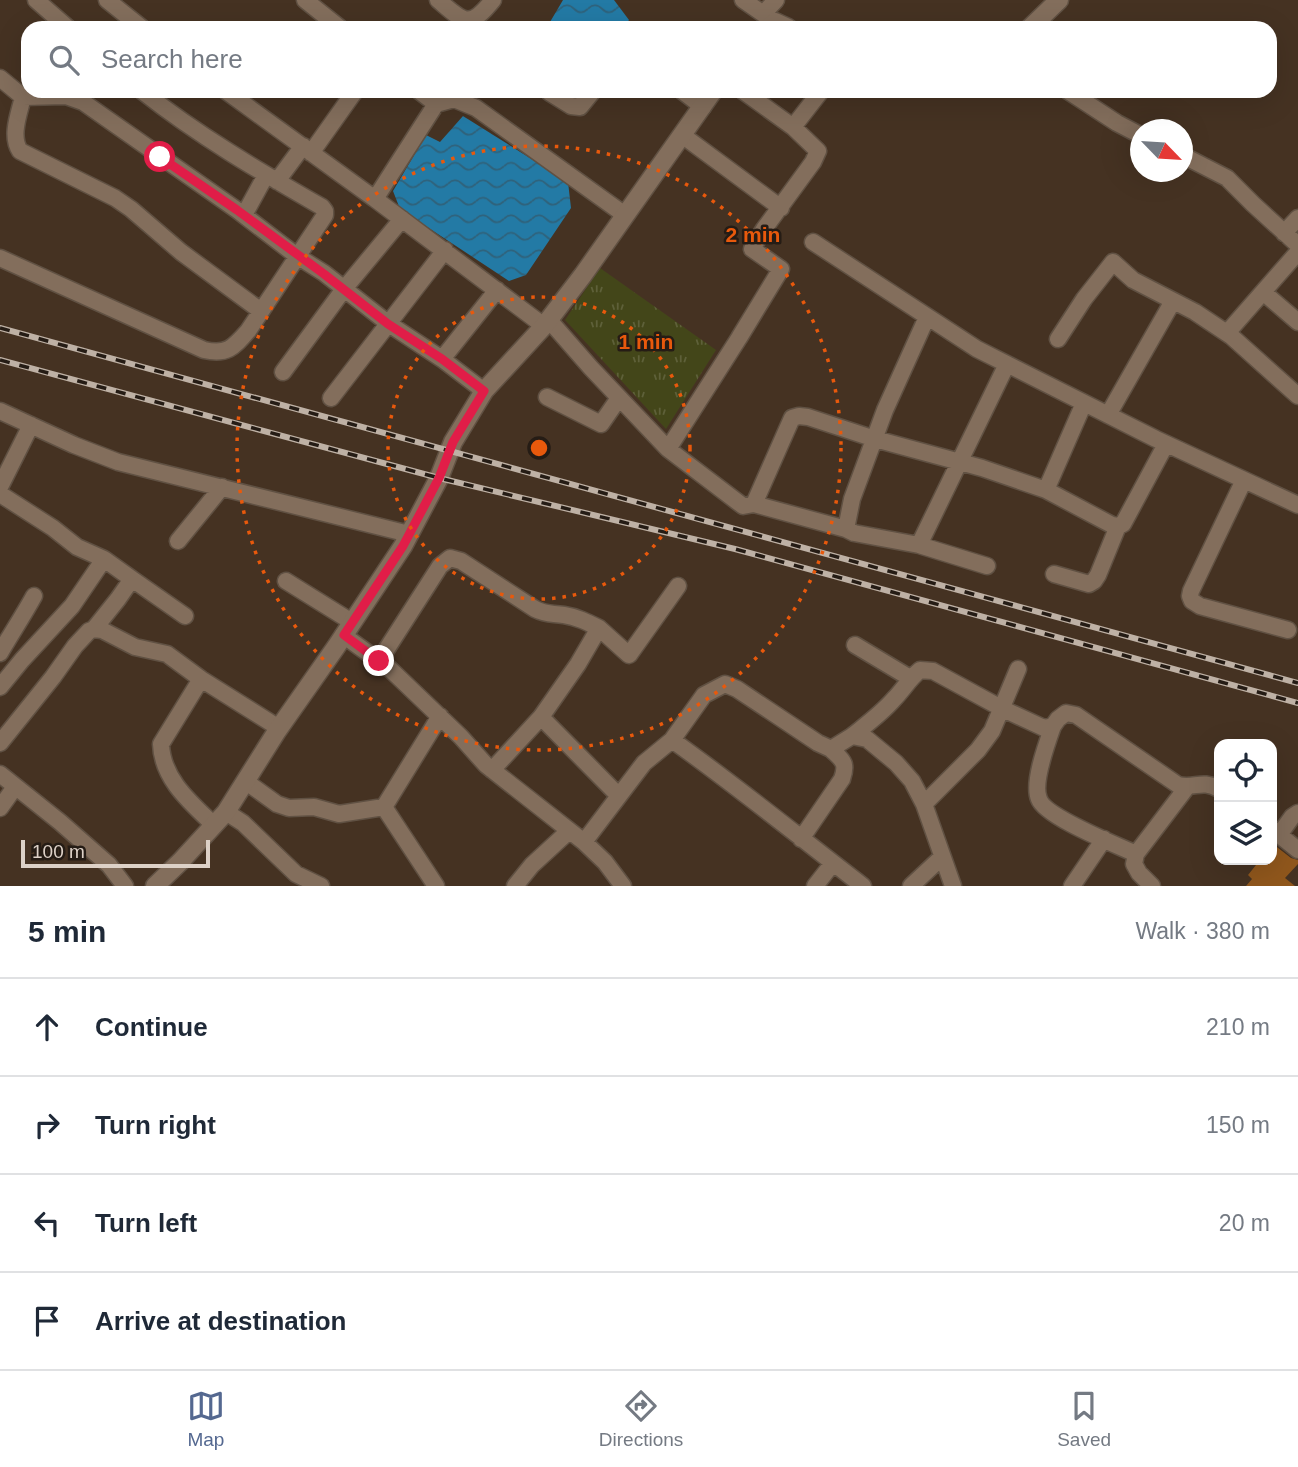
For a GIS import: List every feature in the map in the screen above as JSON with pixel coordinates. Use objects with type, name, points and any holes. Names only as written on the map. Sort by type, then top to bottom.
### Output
[{"type":"street","points":[[36,0],[60,21]]},
{"type":"street","points":[[107,0],[133,21]]},
{"type":"street","points":[[305,0],[331,21]]},
{"type":"street","points":[[438,0],[458,17],[473,20],[493,0]]},
{"type":"street","points":[[743,0],[770,21]]},
{"type":"street","points":[[773,21],[776,0]]},
{"type":"street","points":[[1037,21],[1059,0]]},
{"type":"street","points":[[0,78],[21,95]]},
{"type":"street","points":[[23,98],[15,137],[15,144],[20,151],[123,204],[261,312]]},
{"type":"street","points":[[72,98],[83,102],[244,215],[388,324],[442,359],[484,391]]},
{"type":"street","points":[[0,258],[204,350],[217,353],[229,350],[239,342],[325,215],[325,211],[196,132],[151,98]]},
{"type":"street","points":[[236,98],[497,290],[547,323],[668,449],[743,506],[754,504],[853,533],[919,545],[987,566]]},
{"type":"street","points":[[244,215],[272,178],[307,149],[349,98]]},
{"type":"street","points":[[428,98],[436,104]]},
{"type":"street","points":[[558,98],[571,106],[580,107],[587,98]]},
{"type":"street","points":[[691,98],[703,107]]},
{"type":"street","points":[[155,886],[180,863],[220,818],[348,629],[409,534],[439,478],[453,442],[484,391],[547,323],[709,98]]},
{"type":"street","points":[[668,449],[781,269],[752,249],[818,151],[793,127],[753,98]]},
{"type":"street","points":[[793,127],[816,98]]},
{"type":"street","points":[[1079,98],[1130,130]]},
{"type":"street","points":[[375,199],[436,104],[454,99],[476,108],[625,215]]},
{"type":"street","points":[[682,135],[780,208]]},
{"type":"street","points":[[1193,160],[1227,177],[1298,246]]},
{"type":"street","points":[[1284,233],[1298,218]]},
{"type":"street","points":[[283,372],[344,289],[402,219]]},
{"type":"street","points":[[813,242],[977,349],[1167,444],[1298,505]]},
{"type":"street","points":[[331,398],[445,250]]},
{"type":"street","points":[[1227,333],[1298,252]]},
{"type":"street","points":[[1058,339],[1113,262],[1133,280],[1195,312],[1227,333],[1298,396]]},
{"type":"street","points":[[442,359],[497,290]]},
{"type":"street","points":[[1263,292],[1298,322]]},
{"type":"street","points":[[1108,415],[1173,301]]},
{"type":"street","points":[[846,529],[852,499],[885,410],[927,317]]},
{"type":"street","points":[[919,545],[1007,364]]},
{"type":"street","points":[[547,397],[601,424],[620,398]]},
{"type":"street","points":[[1046,490],[1084,403]]},
{"type":"street","points":[[0,411],[118,462],[409,534]]},
{"type":"street","points":[[754,504],[792,418],[799,416],[960,461],[1046,490],[1118,526],[1123,524],[1167,444]]},
{"type":"street","points":[[0,487],[32,425]]},
{"type":"street","points":[[1244,480],[1190,596],[1192,601],[1200,606],[1288,630]]},
{"type":"street","points":[[178,541],[222,487]]},
{"type":"street","points":[[0,494],[53,528],[77,548],[104,559],[185,616]]},
{"type":"street","points":[[1054,574],[1089,584],[1094,581],[1118,526]]},
{"type":"street","points":[[379,661],[439,566],[450,558],[461,561],[535,609],[546,614],[566,615],[583,620],[598,628],[629,655],[678,586]]},
{"type":"street","points":[[0,687],[72,606],[104,559]]},
{"type":"street","points":[[0,743],[75,646],[94,629],[132,579]]},
{"type":"street","points":[[286,581],[348,629],[440,716],[492,770],[584,842],[605,862],[623,886]]},
{"type":"street","points":[[0,653],[9,636],[18,627],[34,596]]},
{"type":"street","points":[[492,770],[541,717],[578,664],[598,628]]},
{"type":"street","points":[[94,629],[102,630],[135,647],[167,654],[279,728]]},
{"type":"street","points":[[855,645],[910,678]]},
{"type":"street","points":[[924,804],[978,750],[992,731],[1018,669]]},
{"type":"street","points":[[831,749],[879,715],[919,670],[933,671],[1044,728],[1053,726]]},
{"type":"street","points":[[201,678],[161,744],[161,754],[172,779],[188,800],[220,818],[243,823],[296,874],[321,886]]},
{"type":"street","points":[[584,842],[644,763],[672,740],[704,695],[725,684],[831,749],[844,761],[842,779],[801,839]]},
{"type":"street","points":[[1136,854],[1048,811],[1039,801],[1037,791],[1040,769],[1053,726],[1058,719],[1066,713],[1076,715],[1178,785],[1187,787],[1202,783],[1214,786]]},
{"type":"street","points":[[245,782],[277,804],[289,808],[314,807],[339,814],[384,807],[440,716]]},
{"type":"street","points":[[541,717],[618,795]]},
{"type":"street","points":[[852,736],[867,739],[896,763],[912,781],[924,804],[953,886]]},
{"type":"street","points":[[672,740],[727,779],[863,886]]},
{"type":"street","points":[[0,774],[109,865],[125,886]]},
{"type":"street","points":[[0,808],[15,787]]},
{"type":"street","points":[[1152,886],[1133,864],[1136,854],[1187,787]]},
{"type":"street","points":[[384,807],[436,886]]},
{"type":"street","points":[[1277,831],[1298,813]]},
{"type":"street","points":[[515,886],[532,865],[569,831]]},
{"type":"street","points":[[1277,833],[1298,850]]},
{"type":"street","points":[[1072,886],[1104,839]]},
{"type":"street","points":[[911,886],[942,858]]},
{"type":"street","points":[[815,886],[833,863]]},
{"type":"green space","points":[[600,268],[716,350],[666,429],[565,320]]},
{"type":"water","points":[[563,0],[614,0],[629,20],[628,21],[551,21]]},
{"type":"water","points":[[463,116],[568,182],[571,208],[526,275],[509,281],[400,209],[393,191],[426,135],[440,142]]},
{"type":"building","points":[[1277,847],[1298,860],[1298,864],[1285,878],[1295,886],[1246,886],[1252,879],[1248,875],[1256,865],[1277,865]]},
{"type":"railway","points":[[0,328],[1298,683]]},
{"type":"railway","points":[[0,360],[439,478],[735,549],[1298,703]]},
{"type":"route","points":[[160,157],[237,210],[388,324],[442,359],[484,391],[453,442],[439,478],[403,546],[344,635],[379,661]]}]
